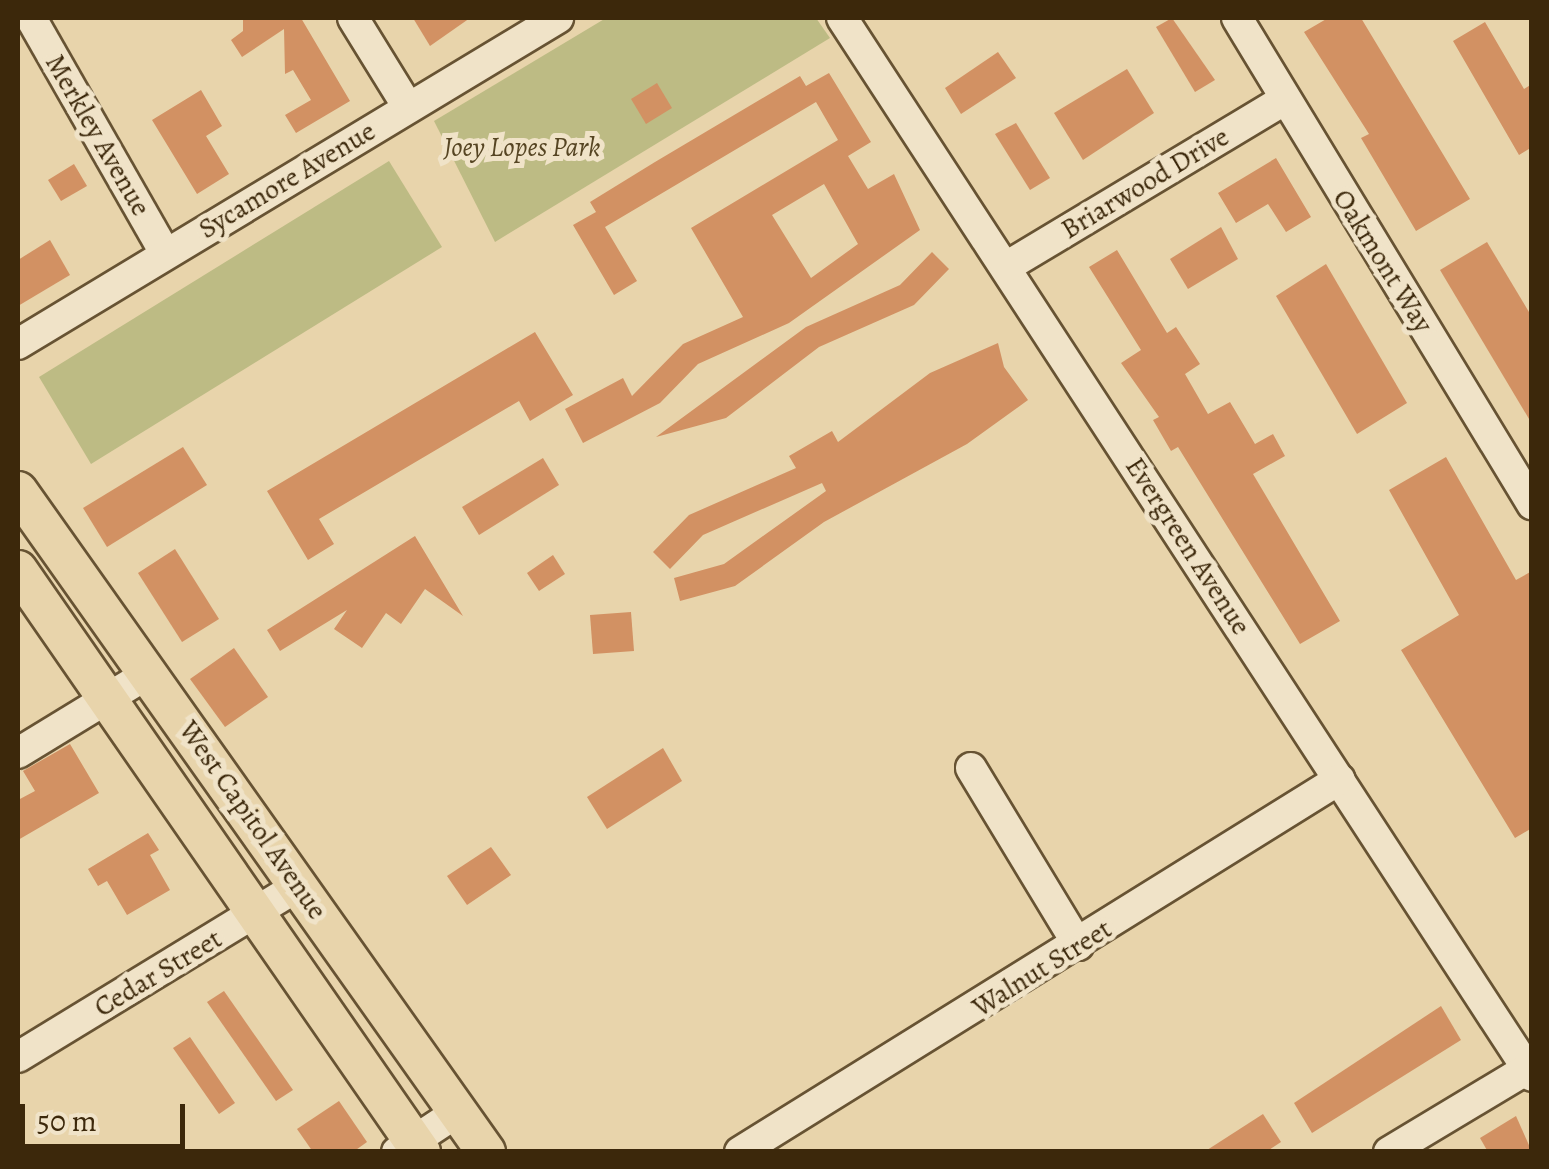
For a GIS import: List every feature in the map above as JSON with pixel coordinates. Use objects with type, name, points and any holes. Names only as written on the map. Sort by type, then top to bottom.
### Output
[{"type":"main road","name":"West Capitol Avenue","points":[[18,490],[486,1152]]},
{"type":"main road","name":"West Capitol Avenue","points":[[18,570],[258,914],[411,1148]]},
{"type":"street","name":"Merkley Avenue","points":[[31,18],[166,253]]},
{"type":"street","points":[[353,18],[408,107]]},
{"type":"street","name":"Sycamore Avenue","points":[[18,344],[558,18]]},
{"type":"street","name":"Evergreen Avenue","points":[[842,18],[1529,1072]]},
{"type":"street","name":"Oakmont Way","points":[[1237,18],[1532,504]]},
{"type":"street","name":"Briarwood Drive","points":[[1006,266],[1284,100]]},
{"type":"street","points":[[18,753],[149,673]]},
{"type":"street","points":[[971,768],[1078,946]]},
{"type":"street","name":"Walnut Street","points":[[740,1152],[1078,946],[1340,779]]},
{"type":"street","name":"Cedar Street","points":[[18,1057],[258,914],[296,887]]},
{"type":"street","points":[[1389,1152],[1529,1072]]},
{"type":"street","points":[[411,1148],[458,1112]]},
{"type":"green space","name":"Joey Lopes Park","points":[[606,18],[816,18],[830,38],[495,242],[434,121]]},
{"type":"green space","name":"Joey Lopes Park","points":[[389,161],[442,247],[91,464],[39,377]]},
{"type":"building","points":[[243,18],[301,18],[350,101],[296,133],[285,115],[311,100],[293,70],[285,74],[284,29],[242,57],[231,40],[243,31]]},
{"type":"building","points":[[413,18],[470,18],[430,46]]},
{"type":"building","points":[[1172,18],[1215,80],[1195,92],[1156,27]]},
{"type":"building","points":[[1328,18],[1361,18],[1470,199],[1416,231],[1361,138],[1369,134],[1304,32]]},
{"type":"building","points":[[1485,22],[1524,89],[1532,84],[1532,147],[1519,155],[1453,41]]},
{"type":"building","points":[[998,52],[1016,78],[961,114],[945,88]]},
{"type":"building","points":[[1127,69],[1154,113],[1083,160],[1054,113]]},
{"type":"building","points":[[829,73],[871,142],[848,156],[868,189],[894,174],[920,230],[789,323],[698,364],[660,403],[583,443],[565,409],[623,378],[632,396],[683,344],[743,317],[691,228],[838,140],[816,102],[605,227],[637,281],[614,295],[573,225],[596,212],[590,202],[655,162],[800,76],[806,86]],"holes":[[[824,184],[858,244],[811,278],[772,215]]]},
{"type":"building","points":[[657,83],[672,108],[646,124],[631,99]]},
{"type":"building","points":[[201,90],[222,126],[206,136],[229,174],[197,194],[152,120]]},
{"type":"building","points":[[1016,123],[1050,178],[1030,190],[995,134]]},
{"type":"building","points":[[1276,158],[1311,217],[1286,232],[1268,204],[1236,223],[1218,193]]},
{"type":"building","points":[[74,164],[87,186],[61,201],[48,180]]},
{"type":"building","points":[[1221,227],[1238,259],[1188,289],[1170,259]]},
{"type":"building","points":[[50,240],[70,275],[18,306],[18,260]]},
{"type":"building","points":[[1487,242],[1532,317],[1532,424],[1440,270]]},
{"type":"building","points":[[1117,250],[1167,333],[1176,327],[1200,364],[1185,374],[1208,414],[1230,402],[1255,444],[1273,434],[1285,456],[1253,474],[1340,621],[1300,644],[1178,447],[1171,451],[1153,420],[1159,417],[1121,363],[1141,350],[1089,267]]},
{"type":"building","points":[[932,252],[949,269],[914,305],[819,347],[726,418],[656,437],[806,327],[900,285]]},
{"type":"building","points":[[1326,264],[1407,403],[1357,434],[1276,296]]},
{"type":"building","points":[[535,332],[573,395],[530,421],[519,401],[319,519],[334,544],[308,560],[267,491]]},
{"type":"building","points":[[998,343],[1004,367],[1028,400],[967,444],[824,522],[735,586],[680,601],[674,578],[724,564],[826,491],[822,483],[703,535],[670,569],[653,552],[689,515],[796,468],[789,456],[832,431],[838,442],[930,373]]},
{"type":"building","points":[[183,447],[207,485],[107,547],[83,508]]},
{"type":"building","points":[[1446,457],[1516,580],[1532,571],[1532,828],[1515,838],[1401,650],[1459,615],[1389,490]]},
{"type":"building","points":[[543,458],[559,485],[479,535],[462,507]]},
{"type":"building","points":[[415,536],[463,616],[425,589],[401,624],[386,613],[362,648],[334,629],[347,610],[280,651],[267,630]]},
{"type":"building","points":[[175,549],[219,619],[182,642],[138,573]]},
{"type":"building","points":[[553,555],[565,574],[539,591],[527,573]]},
{"type":"building","points":[[631,612],[634,651],[593,654],[590,615]]},
{"type":"building","points":[[234,648],[268,697],[225,727],[190,679]]},
{"type":"building","points":[[70,744],[99,793],[18,840],[18,800],[35,791],[23,771]]},
{"type":"building","points":[[663,748],[682,781],[607,829],[587,797]]},
{"type":"building","points":[[148,833],[159,850],[150,855],[170,890],[127,915],[107,881],[98,886],[88,869]]},
{"type":"building","points":[[491,847],[511,875],[467,905],[447,876]]},
{"type":"building","points":[[224,991],[293,1090],[276,1101],[207,1002]]},
{"type":"building","points":[[1441,1006],[1461,1040],[1312,1133],[1294,1103]]},
{"type":"building","points":[[190,1037],[235,1103],[219,1114],[173,1048]]},
{"type":"building","points":[[339,1101],[367,1142],[353,1152],[313,1152],[297,1129]]},
{"type":"building","points":[[1263,1114],[1281,1142],[1266,1152],[1204,1152]]},
{"type":"building","points":[[1516,1116],[1532,1152],[1488,1152],[1480,1138]]}]
